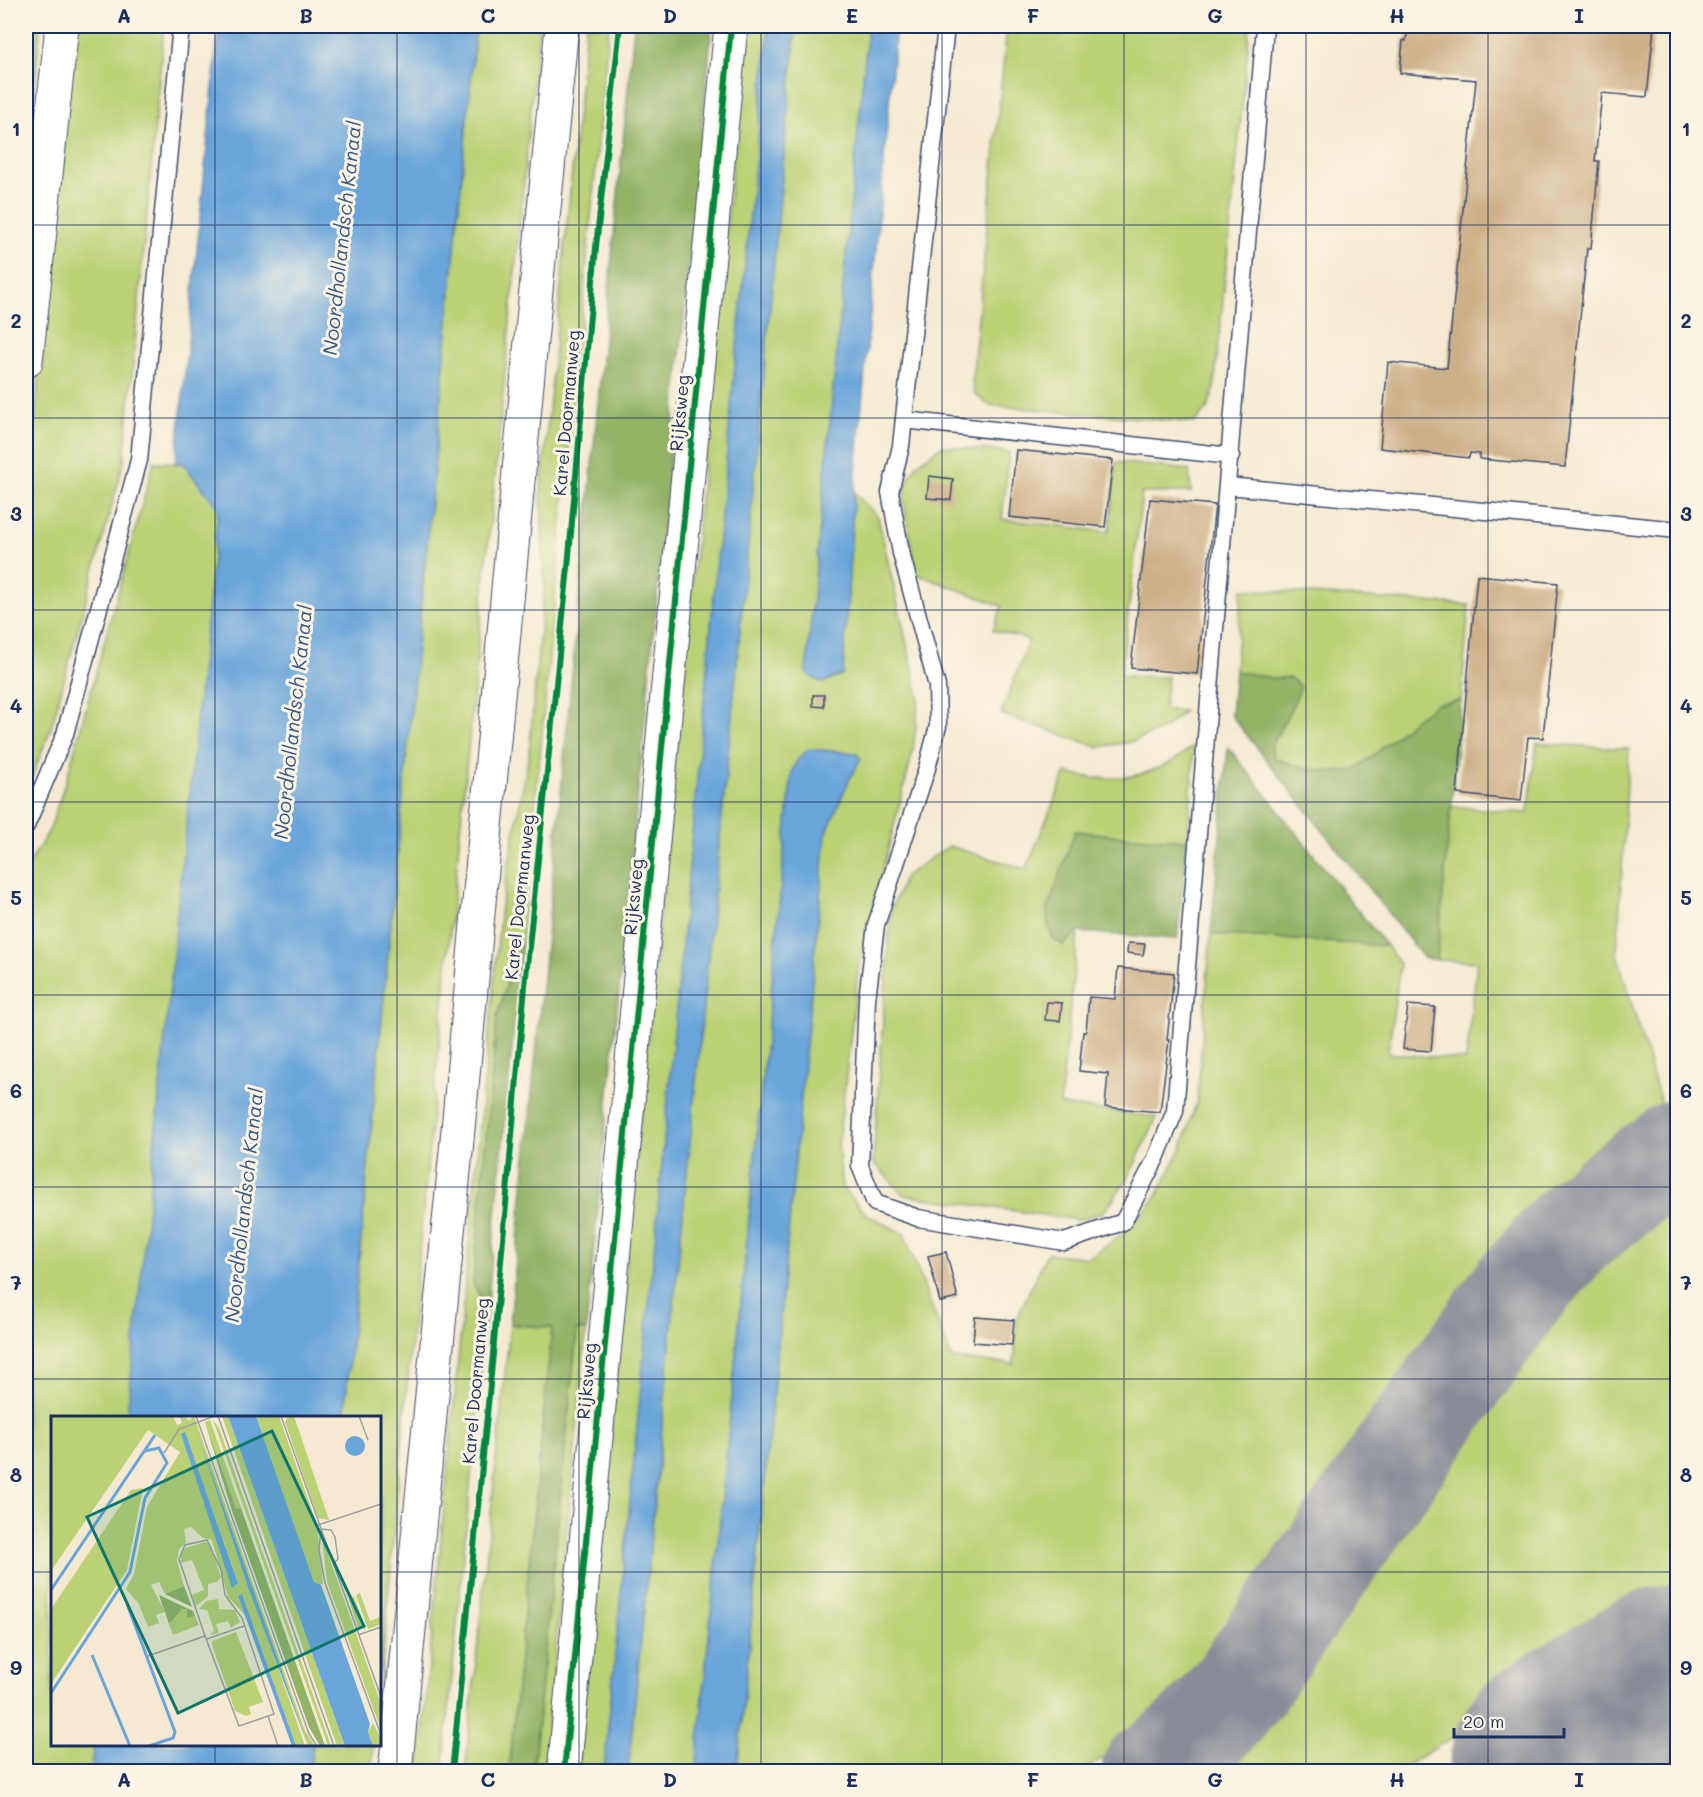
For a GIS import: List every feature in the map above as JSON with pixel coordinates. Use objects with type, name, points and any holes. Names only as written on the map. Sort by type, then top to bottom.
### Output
[{"type":"street","points":[[26,361],[62,26]]},
{"type":"street","points":[[395,1772],[562,26]]},
{"type":"street","name":"Rijksweg","points":[[564,1772],[731,26]]},
{"type":"lane","points":[[26,826],[65,734],[139,460],[181,26]]},
{"type":"lane","points":[[946,26],[901,446],[890,492],[901,553],[936,686],[938,726],[927,768],[876,925],[867,999],[860,1166],[875,1203],[918,1218],[1064,1242],[1123,1222],[1156,1158],[1175,1111],[1265,26]]},
{"type":"lane","points":[[904,420],[1231,456]]},
{"type":"lane","points":[[1228,486],[1677,530]]},
{"type":"green space","points":[[26,26],[40,26],[26,183]]},
{"type":"green space","points":[[74,26],[164,26],[124,461],[51,728],[26,792],[26,505]]},
{"type":"green space","points":[[476,26],[539,26],[421,1229],[381,1677],[381,1416],[344,1416]]},
{"type":"green space","points":[[586,26],[609,26],[522,943],[516,952],[497,1017],[473,1284],[487,1308],[443,1771],[419,1772],[501,906],[529,754],[544,586],[541,493]]},
{"type":"green space","points":[[634,26],[712,26],[586,1330],[577,1330],[533,1771],[509,1771],[552,1328],[510,1324]]},
{"type":"green space","points":[[746,26],[769,26],[732,396],[604,1771],[577,1772]]},
{"type":"green space","points":[[796,26],[868,26],[806,672],[823,683],[843,674],[854,492],[878,517],[919,697],[913,751],[859,963],[838,1145],[842,1187],[866,1214],[904,1234],[952,1359],[1014,1364],[1017,1318],[1047,1253],[1088,1258],[1124,1233],[1155,1199],[1182,1147],[1197,1101],[1211,934],[1386,946],[1400,964],[1388,1053],[1466,1060],[1477,962],[1437,960],[1450,806],[1528,813],[1537,743],[1629,749],[1617,954],[1666,1120],[1549,1202],[1467,1304],[1216,1662],[1125,1745],[1082,1771],[737,1771],[826,834],[849,780],[861,759],[855,753],[809,749],[798,759],[792,771],[696,1771],[628,1772],[736,673]]},
{"type":"green space","points":[[1007,26],[1250,26],[1214,390],[1207,409],[1194,423],[989,405],[975,394],[972,381]]},
{"type":"green space","points":[[942,446],[1009,452],[1002,519],[1109,532],[1116,462],[1189,470],[1191,492],[1142,493],[1121,676],[1168,677],[1164,709],[1184,711],[1165,728],[1131,742],[1098,747],[1001,714],[1029,640],[993,630],[1002,606],[916,574],[903,498],[908,480],[917,464]]},
{"type":"green space","points":[[154,462],[183,463],[218,507],[127,1416],[51,1416],[51,1746],[94,1746],[91,1771],[26,1771],[26,869],[50,829],[68,774]]},
{"type":"green space","points":[[1242,589],[1469,605],[1461,700],[1437,704],[1354,770],[1336,772],[1306,769],[1274,758],[1271,746],[1282,724],[1290,678],[1271,678],[1235,671]]},
{"type":"green space","points":[[1235,671],[1271,678],[1290,678],[1301,686],[1271,747],[1274,758],[1306,769],[1336,772],[1354,770],[1437,704],[1461,700],[1437,960],[1424,958],[1231,715]]},
{"type":"green space","points":[[1194,746],[1188,840],[1075,831],[1063,945],[1078,932],[1060,1105],[1157,1117],[1128,1178],[1104,1212],[1078,1220],[904,1195],[873,1162],[891,910],[905,876],[949,846],[1026,869],[1066,773],[1092,778],[1133,776],[1159,768]]},
{"type":"green space","points":[[1228,747],[1386,946],[1211,934]]},
{"type":"green space","points":[[1075,831],[1188,840],[1177,939],[1078,932],[1063,945],[1053,939],[1048,926],[1047,911]]},
{"type":"green space","points":[[522,943],[487,1308],[473,1284],[497,1017],[516,952]]},
{"type":"green space","points":[[1677,1192],[1677,1603],[1397,1771],[1219,1771],[1330,1629],[1427,1477],[1524,1342],[1593,1257],[1656,1205]]},
{"type":"green space","points":[[510,1324],[552,1328],[509,1771],[465,1772]]},
{"type":"green space","points":[[577,1330],[586,1330],[544,1771],[533,1772]]},
{"type":"green space","points":[[313,1746],[374,1746],[371,1771],[310,1772]]},
{"type":"water","name":"Noordhollandsch Kanaal","points":[[219,26],[476,26],[344,1416],[127,1416],[218,508],[183,463],[176,464]]},
{"type":"water","points":[[769,26],[796,26],[736,673],[628,1771],[604,1771],[732,396]]},
{"type":"water","points":[[868,26],[896,26],[854,492],[843,674],[823,683],[806,672]]},
{"type":"water","points":[[809,749],[855,753],[861,759],[849,780],[826,834],[737,1771],[696,1771],[792,771],[798,759]]},
{"type":"water","points":[[94,1746],[313,1746],[310,1771],[91,1771]]},
{"type":"building","points":[[1408,26],[1654,26],[1647,97],[1602,93],[1595,161],[1599,161],[1591,248],[1587,248],[1565,467],[1480,459],[1480,454],[1470,453],[1469,458],[1380,448],[1388,362],[1447,368],[1476,80],[1400,73],[1403,40],[1406,41]]},
{"type":"building","points":[[1016,450],[1113,460],[1105,527],[1009,517]]},
{"type":"building","points":[[929,476],[953,479],[951,500],[927,498]]},
{"type":"building","points":[[1150,499],[1215,505],[1197,674],[1131,668]]},
{"type":"building","points":[[1477,575],[1558,583],[1543,738],[1528,737],[1521,801],[1457,794]]},
{"type":"building","points":[[813,695],[824,695],[824,707],[813,706]]},
{"type":"building","points":[[1128,943],[1145,944],[1143,955],[1127,953]]},
{"type":"building","points":[[1118,968],[1174,973],[1160,1112],[1105,1107],[1108,1074],[1079,1071],[1089,997],[1115,999]]},
{"type":"building","points":[[1047,1002],[1062,1003],[1060,1021],[1045,1020]]},
{"type":"building","points":[[1408,1005],[1435,1007],[1431,1051],[1403,1049]]},
{"type":"building","points":[[946,1252],[958,1298],[940,1302],[928,1256]]},
{"type":"building","points":[[975,1317],[1014,1320],[1012,1345],[973,1342]]},
{"type":"taxiway","points":[[1151,1772],[1200,1732],[1241,1685],[1517,1292],[1571,1231],[1630,1183],[1678,1149]]},
{"type":"runway","points":[[1573,1772],[1678,1708]]},
{"type":"cycle path","name":"Karel Doormanweg","points":[[452,1772],[493,1354],[525,986],[568,567],[596,247],[620,26]]},
{"type":"cycle path","points":[[564,1772],[731,26]]}]
